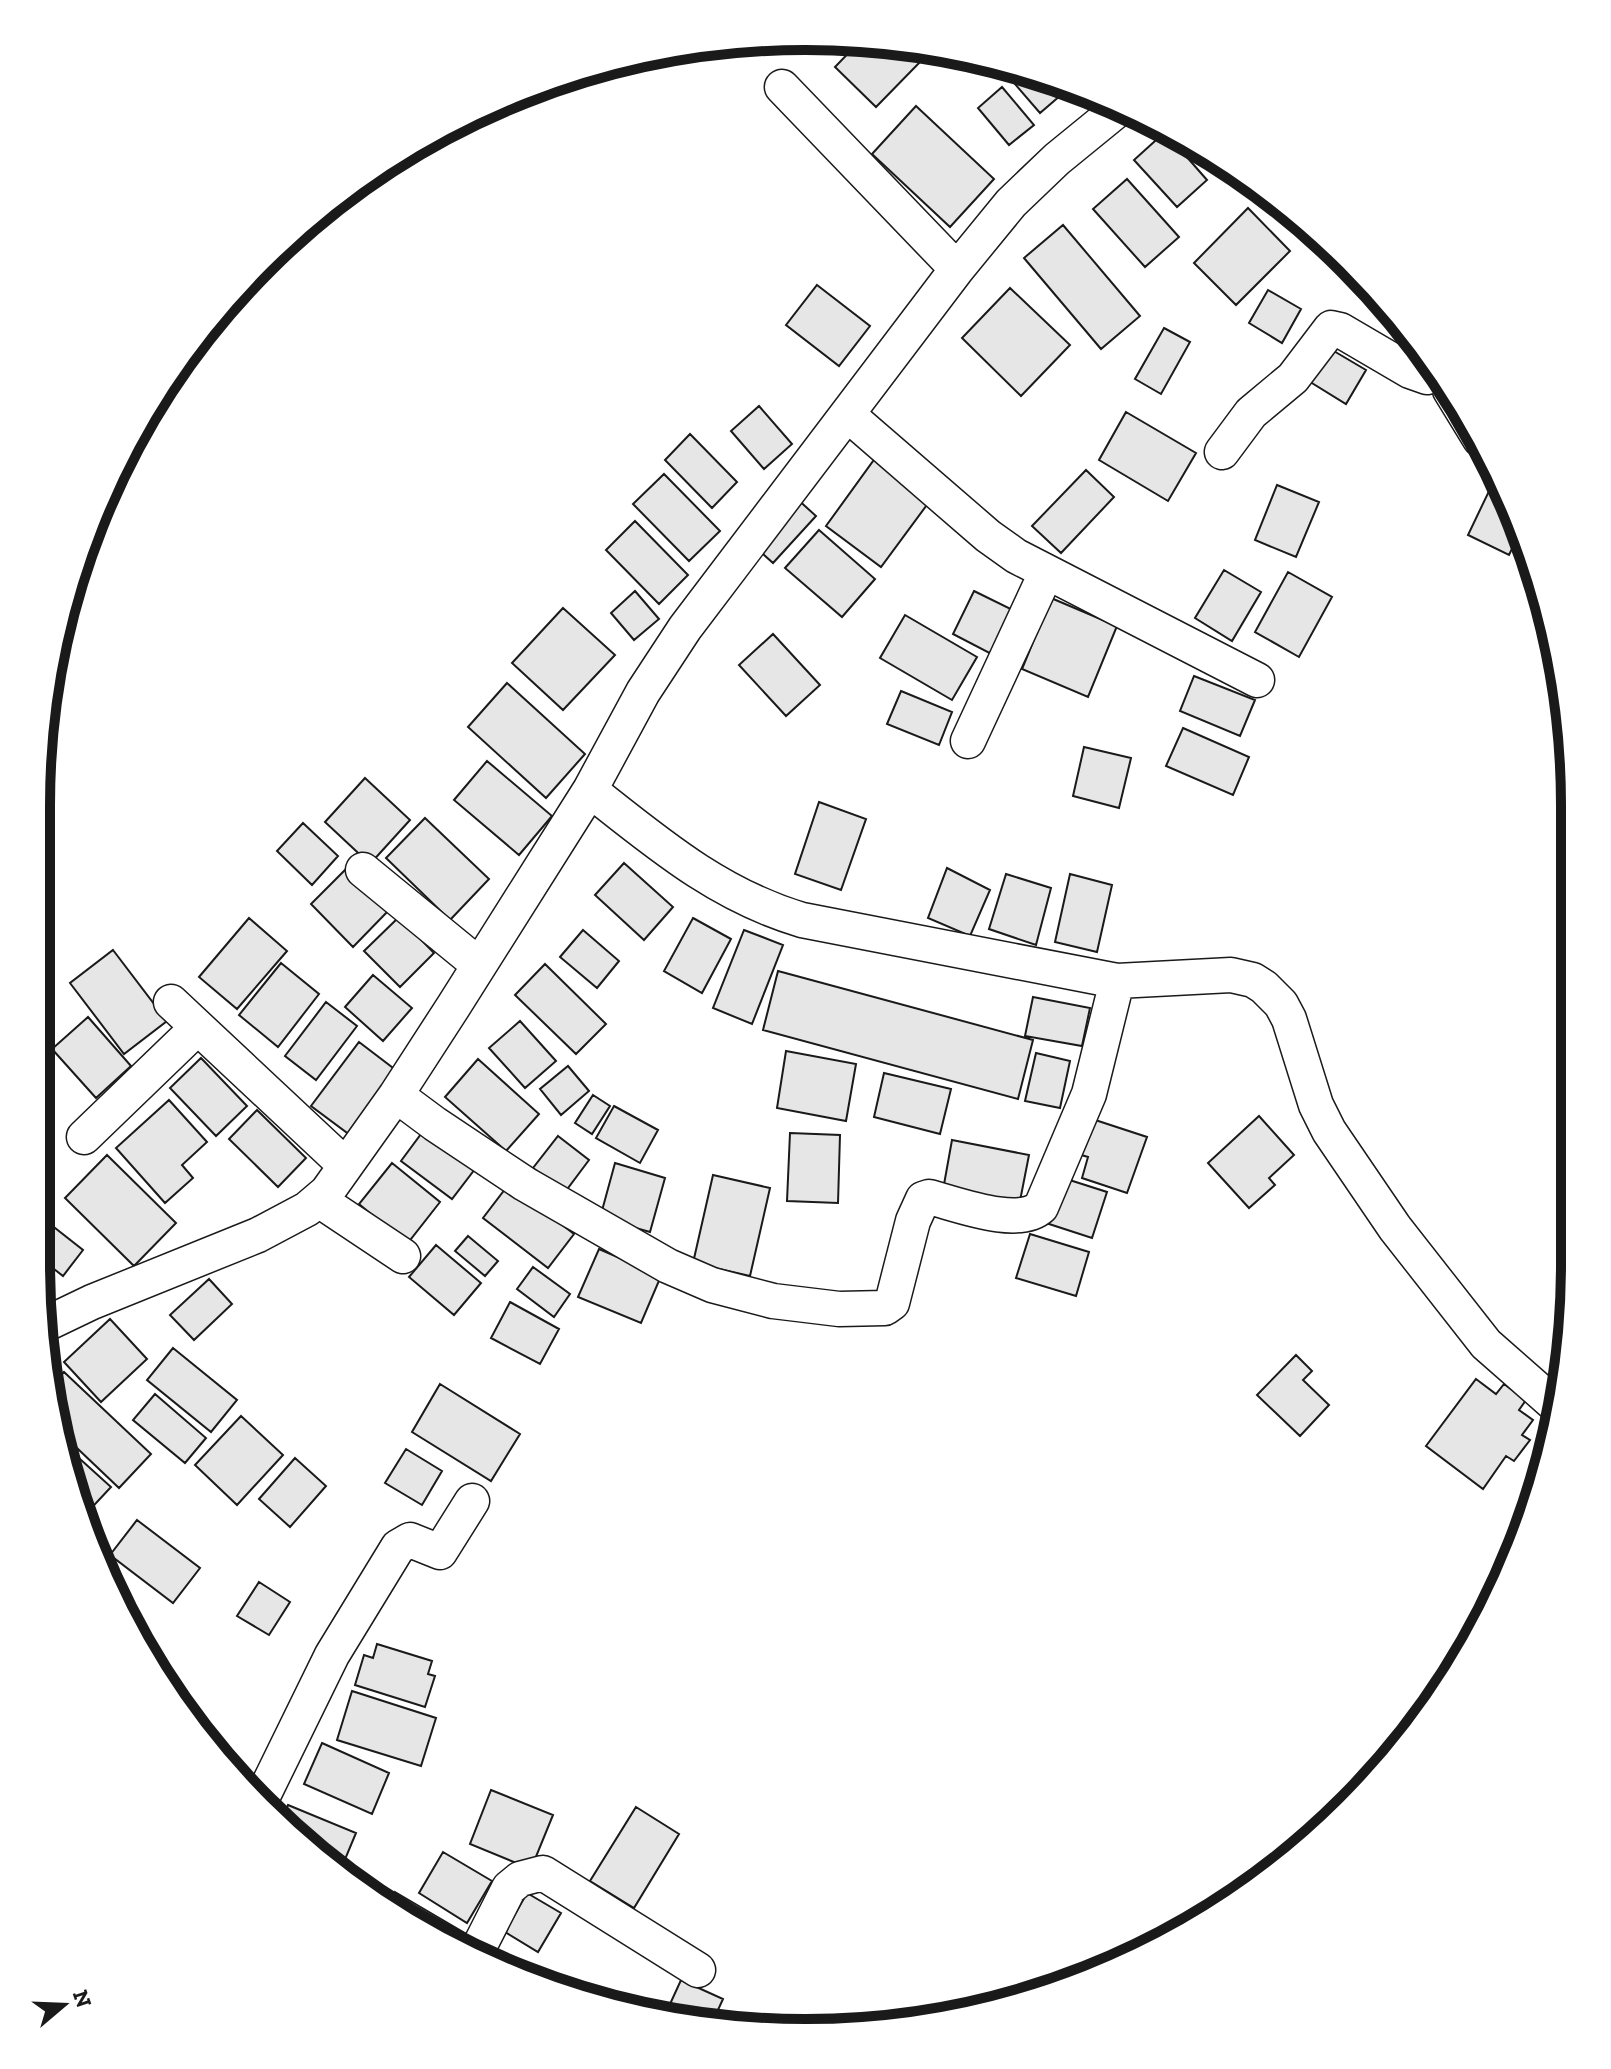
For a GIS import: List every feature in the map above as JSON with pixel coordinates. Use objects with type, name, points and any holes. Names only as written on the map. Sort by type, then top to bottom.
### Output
[{"type":"street","points":[[782,87],[957,269]]},
{"type":"street","points":[[53,1321],[258,1235],[319,1200],[396,1095],[590,790],[643,692],[685,628],[957,269],[1030,183],[1110,115]]},
{"type":"street","points":[[1222,452],[1251,413],[1293,378],[1331,328],[1340,330],[1420,375],[1426,375]]},
{"type":"street","points":[[847,414],[988,536],[1046,573],[1257,680]]},
{"type":"street","points":[[968,741],[1046,573]]},
{"type":"street","points":[[590,790],[664,848],[725,889],[777,913],[882,937],[1117,981],[1231,975],[1253,980],[1281,1004],[1289,1019],[1316,1105],[1329,1131],[1386,1215],[1486,1344],[1548,1399]]},
{"type":"street","points":[[363,870],[479,965]]},
{"type":"street","points":[[396,1095],[460,1142],[548,1199],[668,1266],[712,1285],[773,1301],[839,1309],[885,1308],[892,1303],[897,1292],[913,1221],[923,1199],[929,1197],[1010,1215],[1026,1215],[1041,1207],[1089,1094],[1117,981]]},
{"type":"street","points":[[171,1002],[345,1165]]},
{"type":"street","points":[[84,1137],[197,1028]]},
{"type":"street","points":[[319,1200],[403,1256]]},
{"type":"street","points":[[265,1792],[345,1630],[398,1547],[410,1540],[440,1552],[472,1501]]},
{"type":"street","points":[[480,1945],[509,1888],[520,1879],[543,1873],[698,1970]]},
{"type":"building","points":[[850,52],[904,56],[921,61],[876,107],[835,67]]},
{"type":"building","points":[[1010,79],[1061,95],[1040,113]]},
{"type":"building","points":[[1002,87],[1034,125],[1009,145],[978,108]]},
{"type":"building","points":[[916,106],[994,179],[950,227],[872,154]]},
{"type":"building","points":[[1158,138],[1180,150],[1207,180],[1177,207],[1134,160]]},
{"type":"building","points":[[1127,179],[1179,237],[1145,267],[1093,209]]},
{"type":"building","points":[[1248,208],[1290,251],[1236,305],[1194,263]]},
{"type":"building","points":[[1063,225],[1140,316],[1101,349],[1024,258]]},
{"type":"building","points":[[817,285],[870,326],[839,366],[786,325]]},
{"type":"building","points":[[1010,288],[1070,345],[1021,396],[962,338]]},
{"type":"building","points":[[1268,290],[1301,309],[1282,343],[1249,323]]},
{"type":"building","points":[[1164,328],[1190,342],[1161,394],[1135,379]]},
{"type":"building","points":[[1327,347],[1366,370],[1346,404],[1307,380]]},
{"type":"building","points":[[759,406],[792,444],[764,469],[731,431]]},
{"type":"building","points":[[1126,412],[1196,453],[1168,501],[1099,460]]},
{"type":"building","points":[[690,434],[737,482],[712,508],[665,460]]},
{"type":"building","points":[[876,457],[932,498],[881,567],[826,526]]},
{"type":"building","points":[[1086,470],[1114,497],[1061,553],[1032,526]]},
{"type":"building","points":[[664,474],[720,531],[689,561],[633,504]]},
{"type":"building","points":[[1277,485],[1319,502],[1296,557],[1255,540]]},
{"type":"building","points":[[1490,489],[1514,545],[1509,555],[1468,535]]},
{"type":"building","points":[[795,497],[816,516],[773,563],[752,544]]},
{"type":"building","points":[[635,521],[688,575],[659,604],[606,550]]},
{"type":"building","points":[[819,530],[875,579],[842,617],[785,568]]},
{"type":"building","points":[[1224,570],[1261,592],[1232,641],[1195,618]]},
{"type":"building","points":[[1288,572],[1332,597],[1299,657],[1255,632]]},
{"type":"building","points":[[635,591],[659,619],[634,640],[611,613]]},
{"type":"building","points":[[974,591],[1021,614],[999,658],[953,634]]},
{"type":"building","points":[[1051,598],[1117,626],[1088,697],[1022,669]]},
{"type":"building","points":[[563,608],[615,655],[563,710],[512,663]]},
{"type":"building","points":[[905,615],[977,657],[952,700],[880,658]]},
{"type":"building","points":[[773,634],[820,685],[786,716],[739,665]]},
{"type":"building","points":[[1194,676],[1255,700],[1240,736],[1180,711]]},
{"type":"building","points":[[507,683],[585,754],[546,798],[468,727]]},
{"type":"building","points":[[901,691],[952,712],[939,745],[887,724]]},
{"type":"building","points":[[1183,728],[1249,757],[1233,795],[1166,766]]},
{"type":"building","points":[[1084,747],[1131,758],[1119,808],[1073,796]]},
{"type":"building","points":[[487,761],[552,816],[519,855],[454,800]]},
{"type":"building","points":[[365,778],[410,820],[370,864],[325,822]]},
{"type":"building","points":[[819,802],[866,819],[841,890],[795,874]]},
{"type":"building","points":[[425,818],[489,879],[450,920],[386,858]]},
{"type":"building","points":[[303,823],[338,856],[312,885],[277,851]]},
{"type":"building","points":[[624,863],[673,907],[644,940],[595,895]]},
{"type":"building","points":[[348,867],[390,909],[353,947],[311,904]]},
{"type":"building","points":[[947,868],[990,890],[970,936],[928,918]]},
{"type":"building","points":[[1006,874],[1051,888],[1036,945],[989,929]]},
{"type":"building","points":[[1070,874],[1112,885],[1097,952],[1055,942]]},
{"type":"building","points":[[399,917],[434,953],[400,987],[364,951]]},
{"type":"building","points":[[249,918],[287,951],[237,1009],[199,977]]},
{"type":"building","points":[[693,918],[731,939],[702,993],[664,971]]},
{"type":"building","points":[[583,930],[619,961],[597,988],[560,957]]},
{"type":"building","points":[[744,930],[783,945],[752,1024],[713,1008]]},
{"type":"building","points":[[113,950],[167,1021],[124,1054],[70,983]]},
{"type":"building","points":[[281,963],[319,994],[278,1047],[239,1015]]},
{"type":"building","points":[[545,964],[606,1024],[576,1054],[515,995]]},
{"type":"building","points":[[778,971],[1033,1040],[1018,1099],[763,1030]]},
{"type":"building","points":[[373,975],[412,1008],[383,1041],[345,1007]]},
{"type":"building","points":[[1033,997],[1090,1008],[1082,1046],[1025,1036]]},
{"type":"building","points":[[326,1002],[357,1026],[316,1080],[285,1056]]},
{"type":"building","points":[[88,1017],[131,1066],[96,1098],[52,1049]]},
{"type":"building","points":[[520,1021],[556,1061],[525,1088],[489,1048]]},
{"type":"building","points":[[359,1042],[397,1071],[350,1135],[311,1106]]},
{"type":"building","points":[[786,1051],[856,1064],[846,1121],[777,1108]]},
{"type":"building","points":[[1036,1053],[1070,1061],[1060,1108],[1025,1101]]},
{"type":"building","points":[[201,1058],[247,1106],[216,1136],[170,1088]]},
{"type":"building","points":[[478,1059],[539,1114],[506,1151],[445,1097]]},
{"type":"building","points":[[568,1066],[589,1091],[561,1115],[540,1089]]},
{"type":"building","points":[[884,1073],[951,1089],[940,1134],[874,1117]]},
{"type":"building","points":[[593,1095],[610,1106],[592,1134],[575,1123]]},
{"type":"building","points":[[169,1100],[207,1142],[182,1165],[193,1178],[165,1203],[116,1148]]},
{"type":"building","points":[[614,1106],[658,1130],[640,1163],[596,1138]]},
{"type":"building","points":[[257,1110],[306,1158],[278,1187],[229,1139]]},
{"type":"building","points":[[1083,1116],[1147,1137],[1127,1193],[1082,1178],[1088,1157],[1071,1152]]},
{"type":"building","points":[[1259,1116],[1294,1155],[1269,1178],[1275,1185],[1249,1208],[1208,1163]]},
{"type":"building","points":[[424,1130],[475,1169],[452,1199],[401,1161]]},
{"type":"building","points":[[790,1133],[840,1135],[838,1203],[787,1201]]},
{"type":"building","points":[[558,1136],[589,1160],[565,1192],[533,1168]]},
{"type":"building","points":[[952,1140],[1029,1155],[1019,1206],[943,1190]]},
{"type":"building","points":[[107,1155],[176,1223],[134,1266],[65,1198]]},
{"type":"building","points":[[392,1163],[440,1202],[407,1244],[359,1204]]},
{"type":"building","points":[[615,1163],[665,1178],[650,1232],[600,1218]]},
{"type":"building","points":[[713,1175],[770,1188],[750,1276],[693,1263]]},
{"type":"building","points":[[1057,1176],[1107,1192],[1092,1238],[1043,1222]]},
{"type":"building","points":[[509,1184],[574,1234],[548,1268],[483,1218]]},
{"type":"building","points":[[50,1224],[83,1250],[63,1276],[50,1266]]},
{"type":"building","points":[[1030,1234],[1089,1252],[1076,1296],[1016,1278]]},
{"type":"building","points":[[468,1236],[498,1261],[485,1276],[455,1251]]},
{"type":"building","points":[[436,1245],[481,1283],[454,1315],[409,1277]]},
{"type":"building","points":[[599,1249],[661,1276],[641,1323],[578,1297]]},
{"type":"building","points":[[533,1267],[570,1294],[554,1317],[517,1289]]},
{"type":"building","points":[[209,1279],[232,1304],[194,1340],[170,1315]]},
{"type":"building","points":[[510,1302],[559,1329],[540,1364],[491,1338]]},
{"type":"building","points":[[110,1319],[147,1359],[101,1402],[64,1362]]},
{"type":"building","points":[[173,1348],[237,1400],[211,1432],[147,1380]]},
{"type":"building","points":[[1296,1355],[1312,1371],[1303,1380],[1329,1405],[1300,1436],[1257,1395]]},
{"type":"building","points":[[64,1372],[151,1454],[119,1488],[73,1444],[59,1377]]},
{"type":"building","points":[[1476,1379],[1496,1394],[1504,1384],[1526,1400],[1519,1410],[1533,1420],[1522,1435],[1530,1440],[1514,1461],[1506,1456],[1483,1489],[1426,1446]]},
{"type":"building","points":[[440,1384],[520,1434],[491,1481],[412,1432]]},
{"type":"building","points":[[155,1394],[206,1438],[185,1463],[133,1420]]},
{"type":"building","points":[[241,1416],[283,1455],[237,1505],[195,1465]]},
{"type":"building","points":[[406,1449],[442,1471],[422,1505],[385,1483]]},
{"type":"building","points":[[75,1454],[111,1487],[91,1509]]},
{"type":"building","points":[[295,1458],[326,1486],[290,1527],[259,1499]]},
{"type":"building","points":[[137,1520],[200,1568],[173,1603],[110,1555]]},
{"type":"building","points":[[259,1582],[290,1602],[269,1635],[237,1616]]},
{"type":"building","points":[[377,1644],[432,1661],[428,1674],[435,1676],[425,1707],[355,1685],[364,1655],[373,1658]]},
{"type":"building","points":[[352,1691],[436,1718],[421,1766],[337,1740]]},
{"type":"building","points":[[322,1743],[389,1773],[372,1814],[304,1784]]},
{"type":"building","points":[[491,1790],[553,1815],[531,1869],[470,1844]]},
{"type":"building","points":[[288,1805],[356,1833],[344,1862],[307,1832],[285,1812]]},
{"type":"building","points":[[636,1807],[679,1834],[634,1908],[590,1881]]},
{"type":"building","points":[[443,1852],[492,1881],[467,1923],[419,1893]]},
{"type":"building","points":[[395,1892],[475,1939],[471,1941],[393,1896]]},
{"type":"building","points":[[527,1893],[561,1913],[538,1952],[505,1932]]},
{"type":"building","points":[[681,1980],[723,1999],[716,2014],[669,2006]]}]
